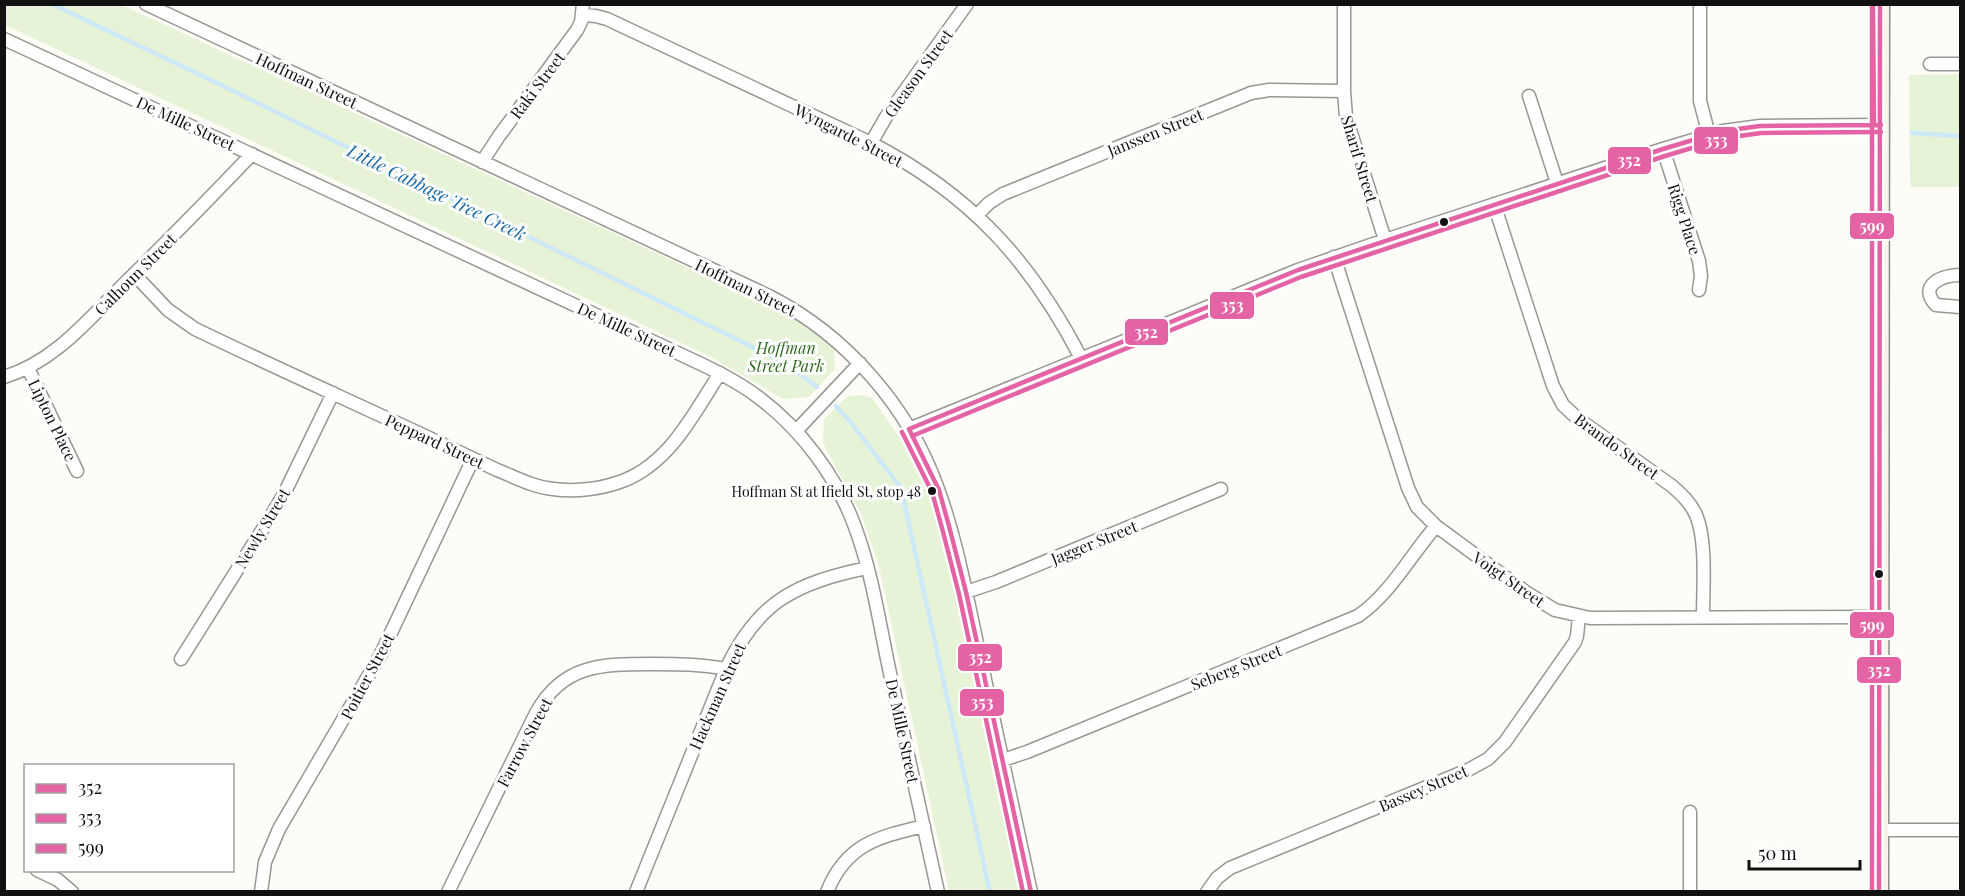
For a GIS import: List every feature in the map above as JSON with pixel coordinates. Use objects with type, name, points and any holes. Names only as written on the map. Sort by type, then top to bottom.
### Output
[{"type":"main road","points":[[1879,891],[1880,4]]},
{"type":"street","name":"Hoffman Street","points":[[146,4],[792,308],[816,324],[860,363],[909,429],[939,490],[966,592],[1031,891]]},
{"type":"street","name":"Gleason Street","points":[[871,143],[886,117],[967,4]]},
{"type":"street","name":"Sharif Street","points":[[1344,4],[1344,105],[1349,129],[1385,240]]},
{"type":"street","points":[[1700,4],[1700,101],[1709,135]]},
{"type":"street","name":"Raki Street","points":[[482,162],[570,40],[581,22],[583,10]]},
{"type":"street","name":"Wyngarde Street","points":[[583,10],[871,143],[902,160],[948,192],[977,215],[1037,283],[1063,323],[1081,358]]},
{"type":"street","name":"De Mille Street","points":[[4,39],[720,373],[759,397],[796,431],[814,453],[844,502],[855,527],[867,568],[938,891]]},
{"type":"street","points":[[1930,64],[1960,64]]},
{"type":"street","name":"Janssen Street","points":[[977,215],[1003,194],[1251,93],[1269,90],[1344,91]]},
{"type":"street","points":[[1529,96],[1557,183]]},
{"type":"street","points":[[909,429],[1334,257],[1663,149],[1709,135],[1760,126],[1881,125]]},
{"type":"street","name":"Rigg Place","points":[[1663,149],[1699,261],[1701,276],[1699,290]]},
{"type":"street","name":"Calhoun Street","points":[[4,376],[43,360],[68,339],[252,154]]},
{"type":"street","name":"Brando Street","points":[[1494,204],[1553,386],[1563,405],[1577,418],[1672,486],[1684,497],[1696,514],[1701,534],[1703,617]]},
{"type":"street","name":"Voigt Street","points":[[1334,257],[1413,499],[1422,514],[1541,602],[1555,610],[1579,616],[1603,618],[1880,617]]},
{"type":"street","name":"Peppard Street","points":[[134,274],[168,310],[195,329],[473,459],[521,480],[552,489],[588,489],[613,484],[640,473],[663,455],[678,438],[720,373]]},
{"type":"street","points":[[1960,275],[1936,280],[1931,286],[1930,295],[1936,305],[1960,307]]},
{"type":"street","points":[[796,431],[860,363]]},
{"type":"street","name":"Lipton Place","points":[[28,368],[77,471]]},
{"type":"street","name":"Newly Street","points":[[181,658],[284,494],[333,393]]},
{"type":"street","name":"Poitier Street","points":[[261,891],[265,862],[279,829],[380,656],[473,459]]},
{"type":"street","name":"Jagger Street","points":[[966,592],[996,582],[1221,489]]},
{"type":"street","name":"Seberg Street","points":[[1003,760],[1358,616],[1387,591],[1436,526]]},
{"type":"street","name":"Hackman Street","points":[[636,891],[726,669],[746,631],[770,607],[796,590],[867,568]]},
{"type":"street","name":"Bassey Street","points":[[1207,891],[1217,878],[1230,868],[1468,770],[1488,759],[1505,742],[1575,642],[1579,616]]},
{"type":"street","name":"Farrow Street","points":[[448,891],[536,713],[544,699],[564,679],[590,667],[619,664],[695,664],[726,669]]},
{"type":"street","points":[[1690,812],[1690,891]]},
{"type":"street","points":[[827,891],[842,864],[858,848],[878,838],[924,826]]},
{"type":"street","points":[[1878,831],[1960,830]]},
{"type":"street","points":[[41,872],[58,880],[72,891]]},
{"type":"green space","name":"Hoffman Street Park","points":[[5,5],[122,5],[805,322],[834,349],[835,369],[809,397],[783,399],[713,358],[5,25]]},
{"type":"green space","points":[[1960,74],[1960,187],[1910,187],[1909,75]]},
{"type":"green space","name":"Hoffman Street Park","points":[[863,395],[872,398],[902,441],[927,484],[957,591],[1021,891],[949,891],[878,562],[861,514],[823,443],[824,419],[848,396]]},
{"type":"waterway","name":"Little Cabbage Tree Creek","points":[[52,4],[785,363],[817,387]]},
{"type":"waterway","points":[[1912,133],[1960,136]]},
{"type":"waterway","name":"Little Cabbage Tree Creek","points":[[836,406],[901,488],[990,892]]},
{"type":"transit line","name":"599","points":[[1872,4],[1872,892]]},
{"type":"transit line","name":"353","points":[[1873,4],[1874,125]]},
{"type":"transit line","name":"352","points":[[1879,892],[1880,4]]},
{"type":"transit line","name":"352","points":[[909,429],[1298,270],[1663,149],[1723,131],[1760,126],[1881,125]]},
{"type":"transit line","name":"353","points":[[912,436],[1301,277],[1665,156],[1725,138],[1761,133],[1881,132]]},
{"type":"transit line","name":"352","points":[[909,429],[939,490],[949,526],[966,592],[1031,892]]},
{"type":"transit line","name":"353","points":[[902,432],[932,492],[942,528],[959,594],[1023,892]]},
{"type":"place","name":"Hoffman St at Ifield St, stop 48","points":[[932,491]]}]
